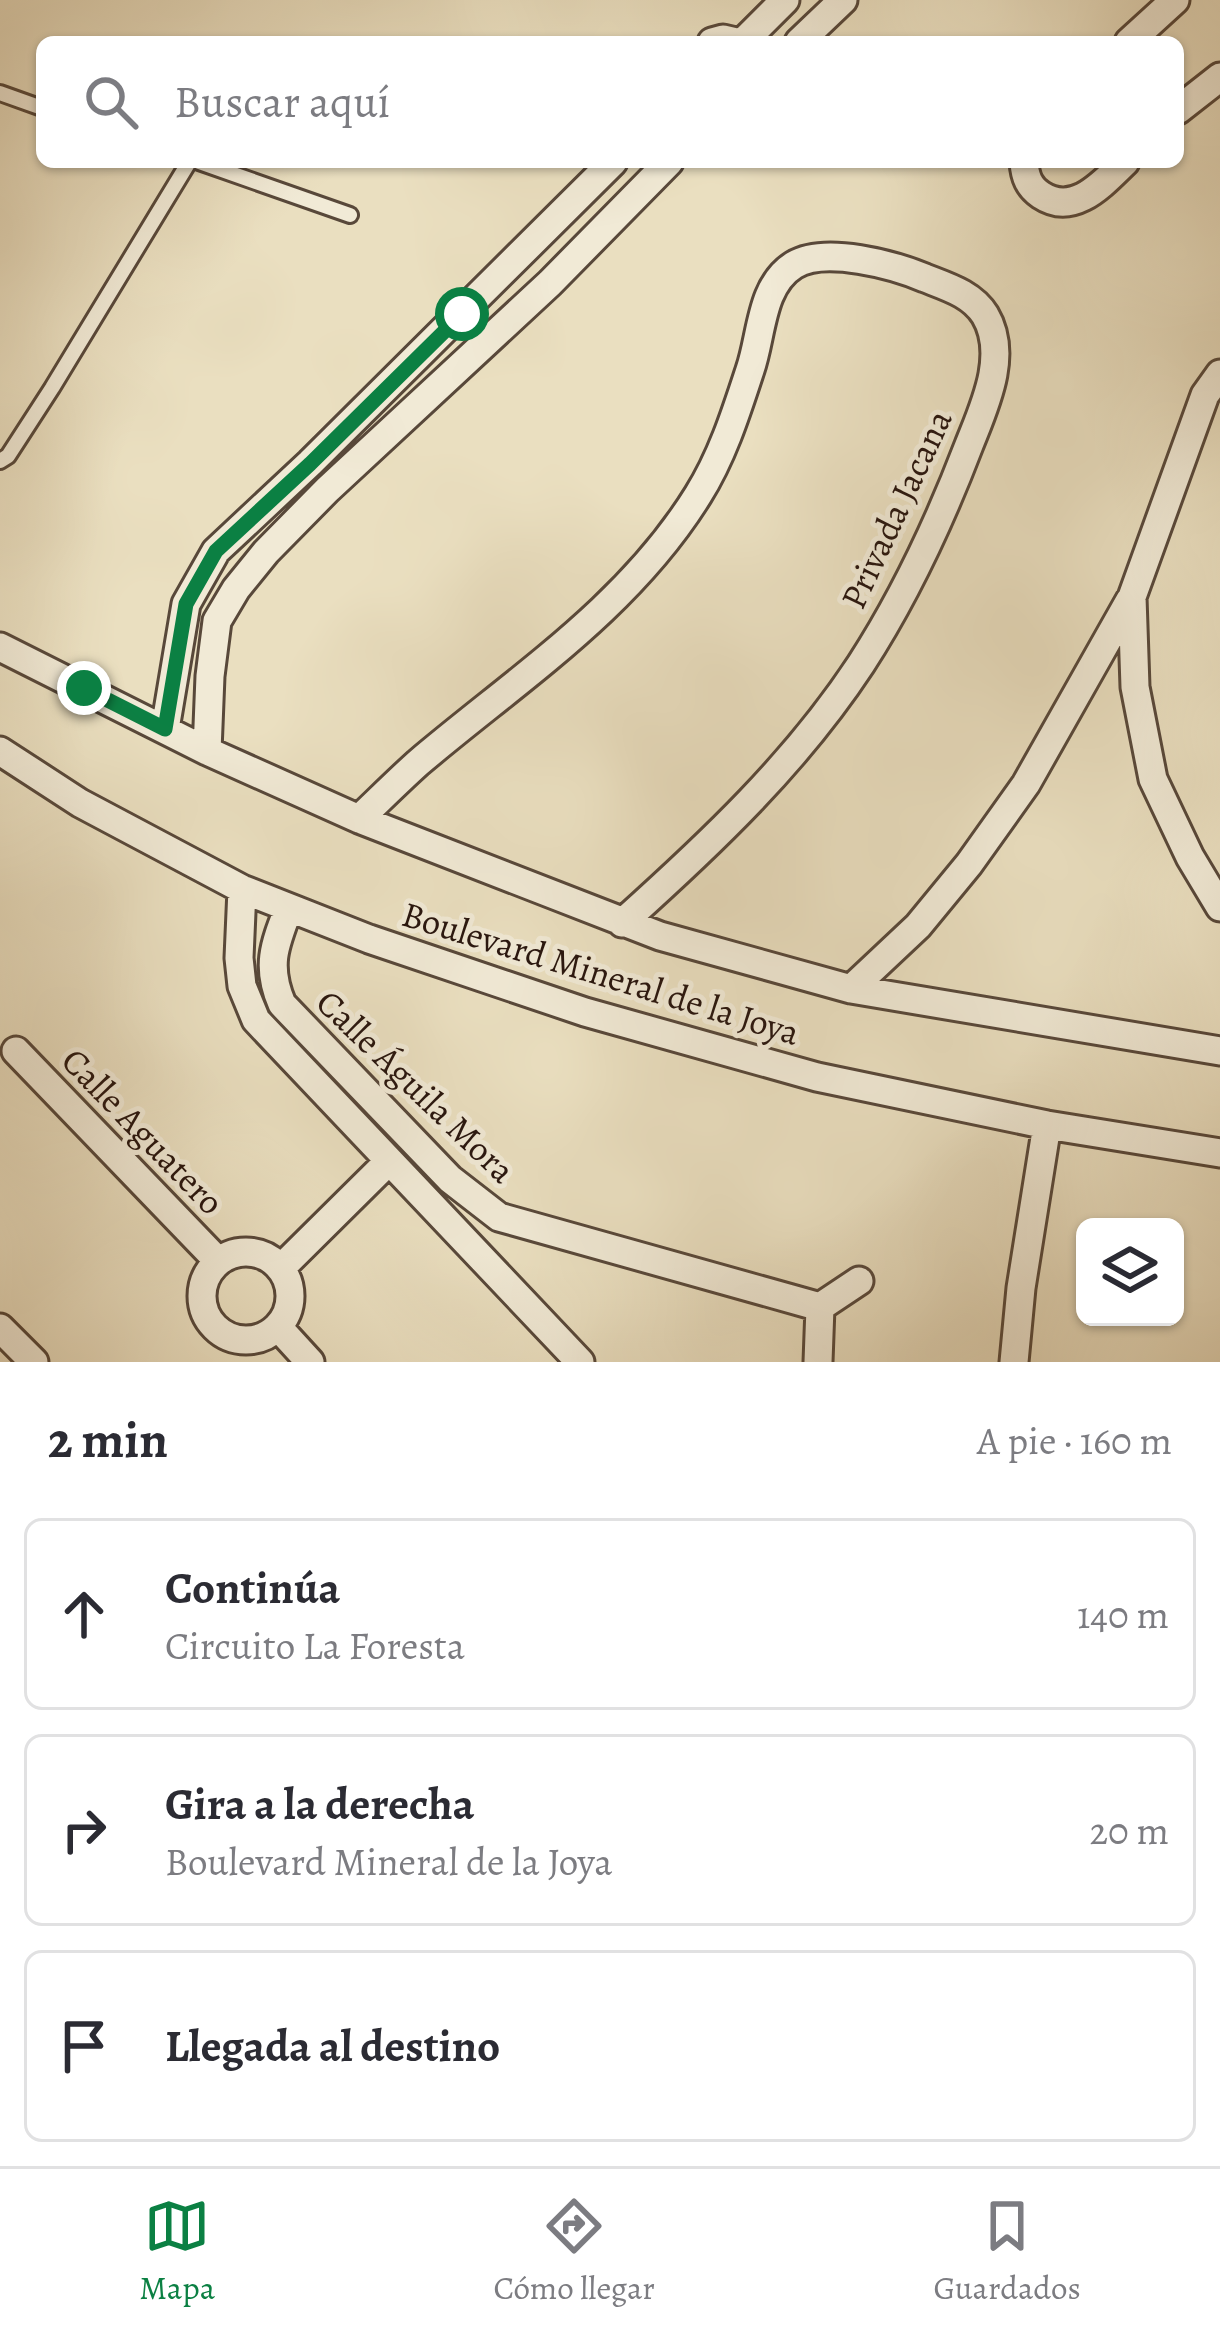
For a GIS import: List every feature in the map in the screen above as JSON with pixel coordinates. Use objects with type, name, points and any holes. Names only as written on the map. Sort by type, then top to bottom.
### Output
[{"type":"street","points":[[746,36],[785,0]]},
{"type":"street","points":[[805,36],[843,0]]},
{"type":"street","points":[[1136,36],[1175,0]]},
{"type":"street","points":[[1184,105],[1220,77]]},
{"type":"street","points":[[165,729],[186,604],[216,551],[310,464],[607,168]]},
{"type":"street","points":[[207,751],[217,621],[236,589],[327,490],[550,283],[663,168]]},
{"type":"street","points":[[1025,168],[1027,181],[1038,193],[1062,202],[1082,199],[1119,168]]},
{"type":"street","points":[[523,254],[550,283]]},
{"type":"street","name":"Privada Jacana","points":[[359,819],[417,764],[597,618],[650,560],[699,495],[725,442],[753,363],[769,298],[790,267],[820,256],[899,267],[962,293],[990,324],[993,372],[944,510],[903,590],[860,664],[769,781],[711,843],[622,923]]},
{"type":"street","points":[[851,989],[918,926],[1026,784],[1132,597],[1205,395],[1220,374]]},
{"type":"street","points":[[310,464],[327,490]]},
{"type":"street","points":[[1132,597],[1135,687],[1154,779],[1179,836],[1220,907]]},
{"type":"street","name":"Boulevard Mineral de la Joya","points":[[0,647],[207,751],[359,819],[660,936],[851,989],[1220,1051]]},
{"type":"street","name":"Boulevard Mineral de la Joya","points":[[0,752],[80,803],[242,890],[288,910],[606,1018],[817,1077],[1047,1125],[1220,1153]]},
{"type":"street","name":"Calle Águila Mora","points":[[242,890],[242,986],[256,1020],[580,1362]]},
{"type":"street","name":"Calle Águila Mora","points":[[288,910],[272,961],[272,983],[282,1004],[450,1179],[499,1217],[820,1307]]},
{"type":"street","name":"Calle Aguatero","points":[[16,1052],[218,1262]]},
{"type":"street","points":[[1014,1362],[1047,1125]]},
{"type":"street","points":[[281,1268],[388,1162]]},
{"type":"street","points":[[472,1248],[499,1217]]},
{"type":"street","points":[[239,1252],[262,1255],[281,1268],[290,1288],[289,1309],[278,1327],[261,1338],[241,1340],[221,1333],[207,1317],[202,1298],[206,1277],[218,1262],[239,1252]]},
{"type":"street","points":[[818,1362],[820,1307],[859,1281]]},
{"type":"street","points":[[278,1327],[310,1362]]},
{"type":"street","points":[[0,1328],[34,1362]]},
{"type":"lane","points":[[0,93],[36,106]]},
{"type":"lane","points":[[0,461],[52,388],[185,168]]},
{"type":"lane","points":[[216,168],[350,215]]},
{"type":"route","points":[[84,688],[165,729],[186,604],[216,551],[462,314]]}]
